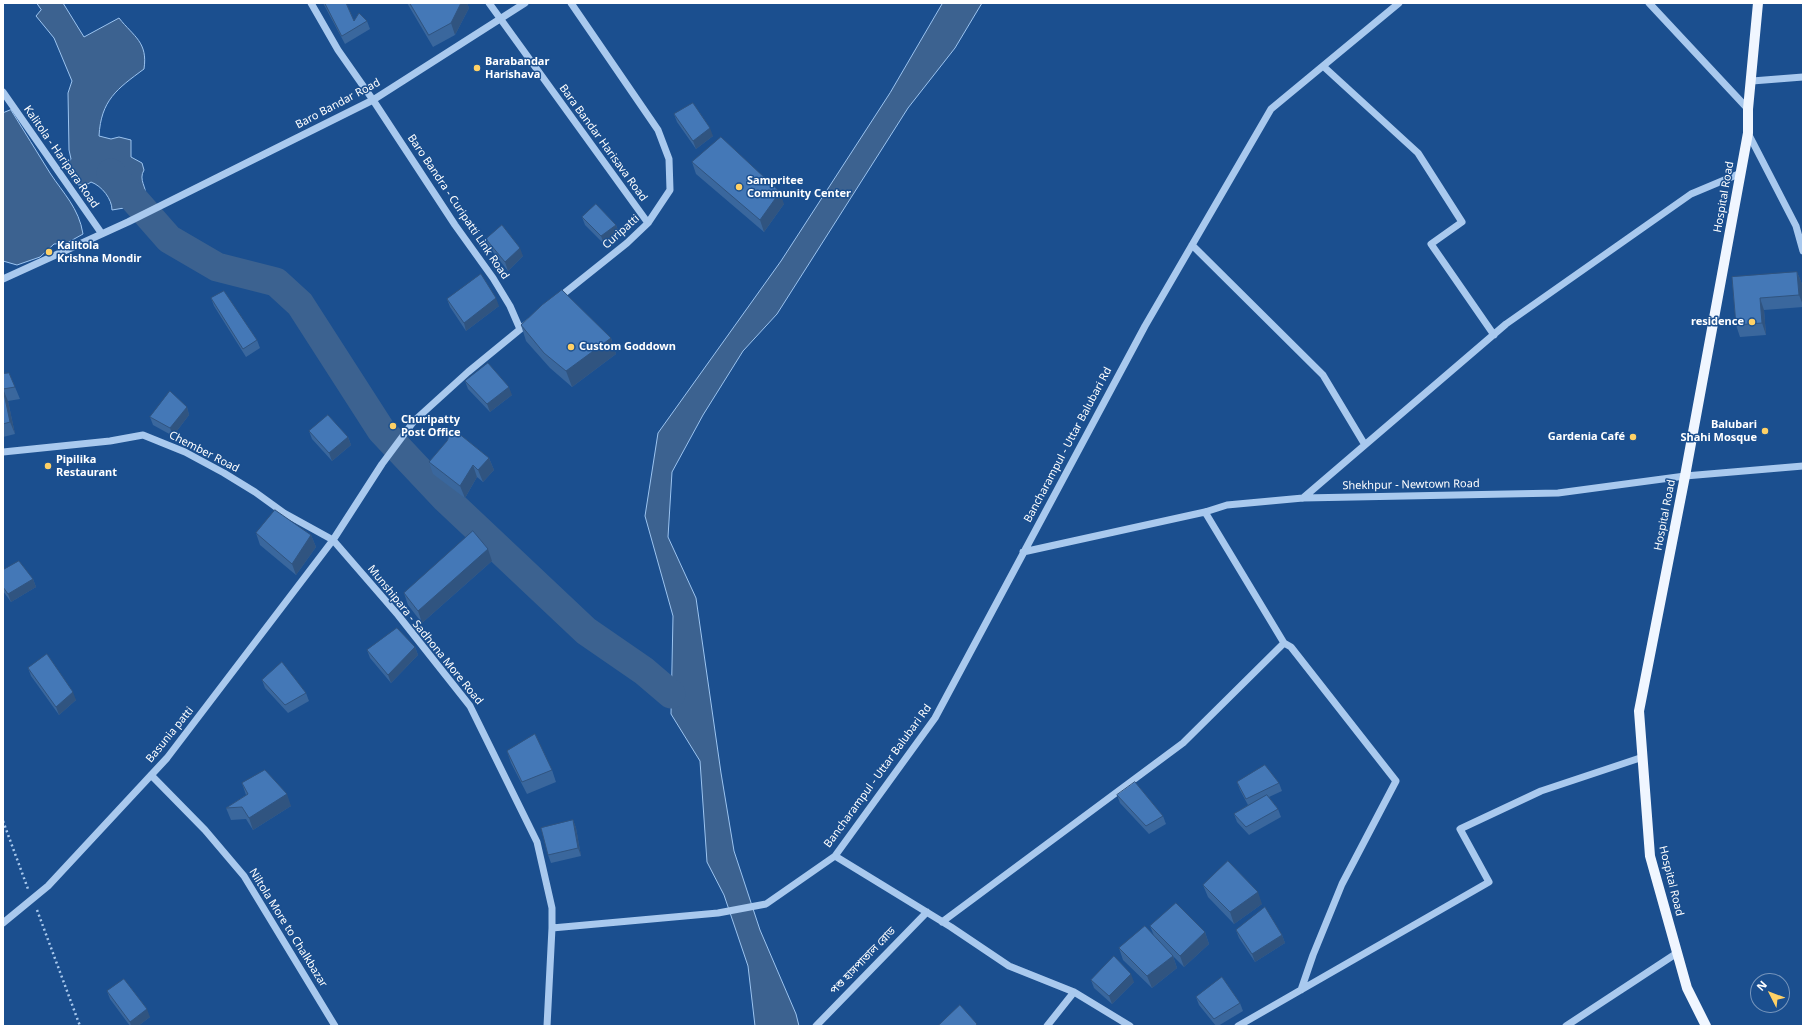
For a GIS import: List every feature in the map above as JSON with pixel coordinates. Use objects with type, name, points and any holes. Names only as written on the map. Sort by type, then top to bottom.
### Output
[{"type":"main road","name":"Hospital Road","points":[[1706,1026],[1687,988],[1650,856],[1639,711],[1685,476],[1748,133],[1748,109],[1752,81],[1758,3]]},
{"type":"street","name":"Baro Bandra - Curipatti Link Road","points":[[311,3],[338,50],[373,100],[455,225],[494,278],[510,306],[520,329]]},
{"type":"street","name":"Bara Bandar Harisava Road","points":[[489,3],[648,223]]},
{"type":"street","name":"Baro Bandar Road","points":[[3,279],[102,234],[373,100],[499,18],[525,3]]},
{"type":"street","name":"Curipatti","points":[[550,305],[627,243],[648,223],[670,190],[669,159],[658,130],[571,3]]},
{"type":"street","name":"Bancharampul - Uttar Balubari Rd","points":[[552,928],[718,913],[766,904],[835,856],[935,718],[1145,326],[1272,109],[1399,3]]},
{"type":"street","points":[[1649,3],[1748,109]]},
{"type":"street","points":[[1324,66],[1418,153],[1462,222],[1431,244],[1494,335]]},
{"type":"street","points":[[1752,81],[1803,77]]},
{"type":"street","name":"Kalitola - Haripara Road","points":[[3,92],[102,234]]},
{"type":"street","points":[[1748,133],[1796,226],[1803,251]]},
{"type":"street","points":[[1303,498],[1506,324],[1691,194],[1741,173]]},
{"type":"street","points":[[1192,245],[1322,375],[1365,445]]},
{"type":"street","points":[[520,329],[538,315]]},
{"type":"street","name":"Basunia patti","points":[[3,923],[48,886],[167,758],[333,540],[382,464],[414,421],[468,372],[520,329]]},
{"type":"street","name":"Chember Road","points":[[3,452],[110,441],[143,435],[185,452],[224,473],[255,492],[284,513],[333,540]]},
{"type":"street","name":"Shekhpur - Newtown Road","points":[[1023,552],[1205,512],[1227,505],[1303,498],[1558,493],[1685,476],[1803,466]]},
{"type":"street","points":[[1205,512],[1284,643],[1291,646],[1396,781],[1342,884],[1313,955],[1301,990]]},
{"type":"street","name":"Munshipara - Sadhona More Road","points":[[333,540],[398,615],[470,706],[536,842],[552,908],[547,1026]]},
{"type":"street","points":[[942,922],[1182,743],[1284,643]]},
{"type":"street","points":[[1238,1026],[1489,882],[1460,829],[1541,791],[1643,758]]},
{"type":"street","name":"Niltola More to Chalkbazar","points":[[151,776],[206,830],[244,876],[335,1026]]},
{"type":"street","points":[[835,856],[927,912],[1010,966],[1074,992],[1130,1026]]},
{"type":"street","name":"পশু হাসপাতাল রোড","points":[[816,1026],[927,912]]},
{"type":"street","points":[[1566,1026],[1677,953]]},
{"type":"street","points":[[1047,1026],[1074,992]]},
{"type":"path","points":[[3,821],[30,894]]},
{"type":"path","points":[[36,909],[80,1026]]},
{"type":"water","points":[[37,3],[63,3],[84,37],[119,18],[139,40],[144,52],[144,69],[118,89],[112,96],[103,113],[99,136],[111,139],[119,137],[131,140],[131,157],[142,163],[144,170],[142,180],[146,198],[134,204],[131,197],[124,208],[112,210],[112,206],[106,193],[99,187],[91,182],[88,184],[78,185],[75,181],[75,175],[68,163],[71,159],[69,150],[68,93],[72,81],[54,38],[36,16],[41,10]]},
{"type":"water","points":[[943,3],[982,3],[955,48],[908,108],[777,314],[743,351],[703,415],[672,472],[668,537],[696,598],[721,773],[734,851],[760,930],[796,1014],[799,1026],[755,1026],[748,966],[724,895],[707,862],[700,761],[671,714],[673,616],[645,516],[658,433],[781,261],[890,93]]},
{"type":"water","points":[[11,110],[74,209],[78,216],[83,234],[67,243],[54,244],[40,257],[17,265],[3,261],[3,111]]},
{"type":"building","points":[[325,3],[346,3],[354,21],[359,13],[367,21],[342,36]]},
{"type":"building","points":[[410,3],[461,3],[451,23],[429,35]]},
{"type":"building","points":[[693,103],[710,128],[693,141],[674,114]]},
{"type":"building","name":"Sampritee Community Center","points":[[721,137],[780,192],[760,220],[692,162]]},
{"type":"building","points":[[596,204],[616,225],[601,236],[582,217]]},
{"type":"building","points":[[502,225],[520,248],[505,262],[486,239]]},
{"type":"building","points":[[1797,272],[1799,295],[1760,298],[1762,323],[1736,325],[1732,277]]},
{"type":"building","points":[[481,274],[496,298],[464,323],[447,299]]},
{"type":"building","name":"Custom Goddown","points":[[562,290],[611,338],[566,371],[544,353],[521,325],[542,305]]},
{"type":"building","points":[[224,291],[257,340],[243,349],[211,298]]},
{"type":"building","points":[[488,363],[509,387],[487,404],[465,381]]},
{"type":"building","points":[[9,373],[15,387],[3,389],[3,374]]},
{"type":"building","points":[[3,389],[10,422],[3,424]]},
{"type":"building","points":[[170,391],[187,407],[170,428],[150,417]]},
{"type":"building","points":[[328,415],[348,437],[329,453],[309,431]]},
{"type":"building","points":[[452,428],[489,458],[478,470],[473,465],[460,486],[429,462],[447,441]]},
{"type":"building","points":[[275,510],[311,535],[292,564],[256,533]]},
{"type":"building","points":[[473,531],[488,549],[418,611],[404,593]]},
{"type":"building","points":[[19,561],[33,579],[8,594],[3,587],[3,570]]},
{"type":"building","points":[[397,628],[415,647],[388,675],[367,650]]},
{"type":"building","points":[[47,654],[73,692],[56,707],[28,668]]},
{"type":"building","points":[[282,662],[306,693],[285,705],[262,680]]},
{"type":"building","points":[[535,734],[552,770],[522,782],[507,751]]},
{"type":"building","points":[[1265,765],[1279,783],[1246,799],[1237,782]]},
{"type":"building","points":[[265,770],[287,794],[249,818],[242,807],[226,808],[248,794],[242,783]]},
{"type":"building","points":[[1135,782],[1163,816],[1146,826],[1117,795]]},
{"type":"building","points":[[1267,795],[1278,809],[1246,827],[1234,814]]},
{"type":"building","points":[[573,820],[578,848],[548,855],[541,828]]},
{"type":"building","points":[[1228,861],[1258,892],[1230,912],[1203,885]]},
{"type":"building","points":[[1176,903],[1205,932],[1180,956],[1150,926]]},
{"type":"building","points":[[1265,907],[1282,935],[1252,954],[1236,930]]},
{"type":"building","points":[[1145,926],[1173,956],[1147,976],[1119,948]]},
{"type":"building","points":[[1114,956],[1131,974],[1109,996],[1091,980]]},
{"type":"building","points":[[1222,977],[1240,1003],[1214,1019],[1196,997]]},
{"type":"building","points":[[124,979],[147,1009],[130,1022],[107,991]]},
{"type":"building","points":[[960,1005],[977,1024],[975,1026],[938,1026]]},
{"type":"waterway","points":[[111,173],[169,239],[217,267],[276,282],[300,304],[381,430],[446,499],[586,631],[644,671],[671,694]]},
{"type":"place","name":"Barabandar Harishava","points":[[477,68]]},
{"type":"place","name":"Sampritee Community Center","points":[[739,187]]},
{"type":"place","name":"Kalitola Krishna Mondir","points":[[49,252]]},
{"type":"place","name":"residence","points":[[1752,322]]},
{"type":"place","name":"Custom Goddown","points":[[571,347]]},
{"type":"place","name":"Churipatty Post Office","points":[[393,426]]},
{"type":"place","name":"Balubari Shahi Mosque","points":[[1765,431]]},
{"type":"place","name":"Gardenia Café","points":[[1633,437]]},
{"type":"place","name":"Pipilika Restaurant","points":[[48,466]]}]
